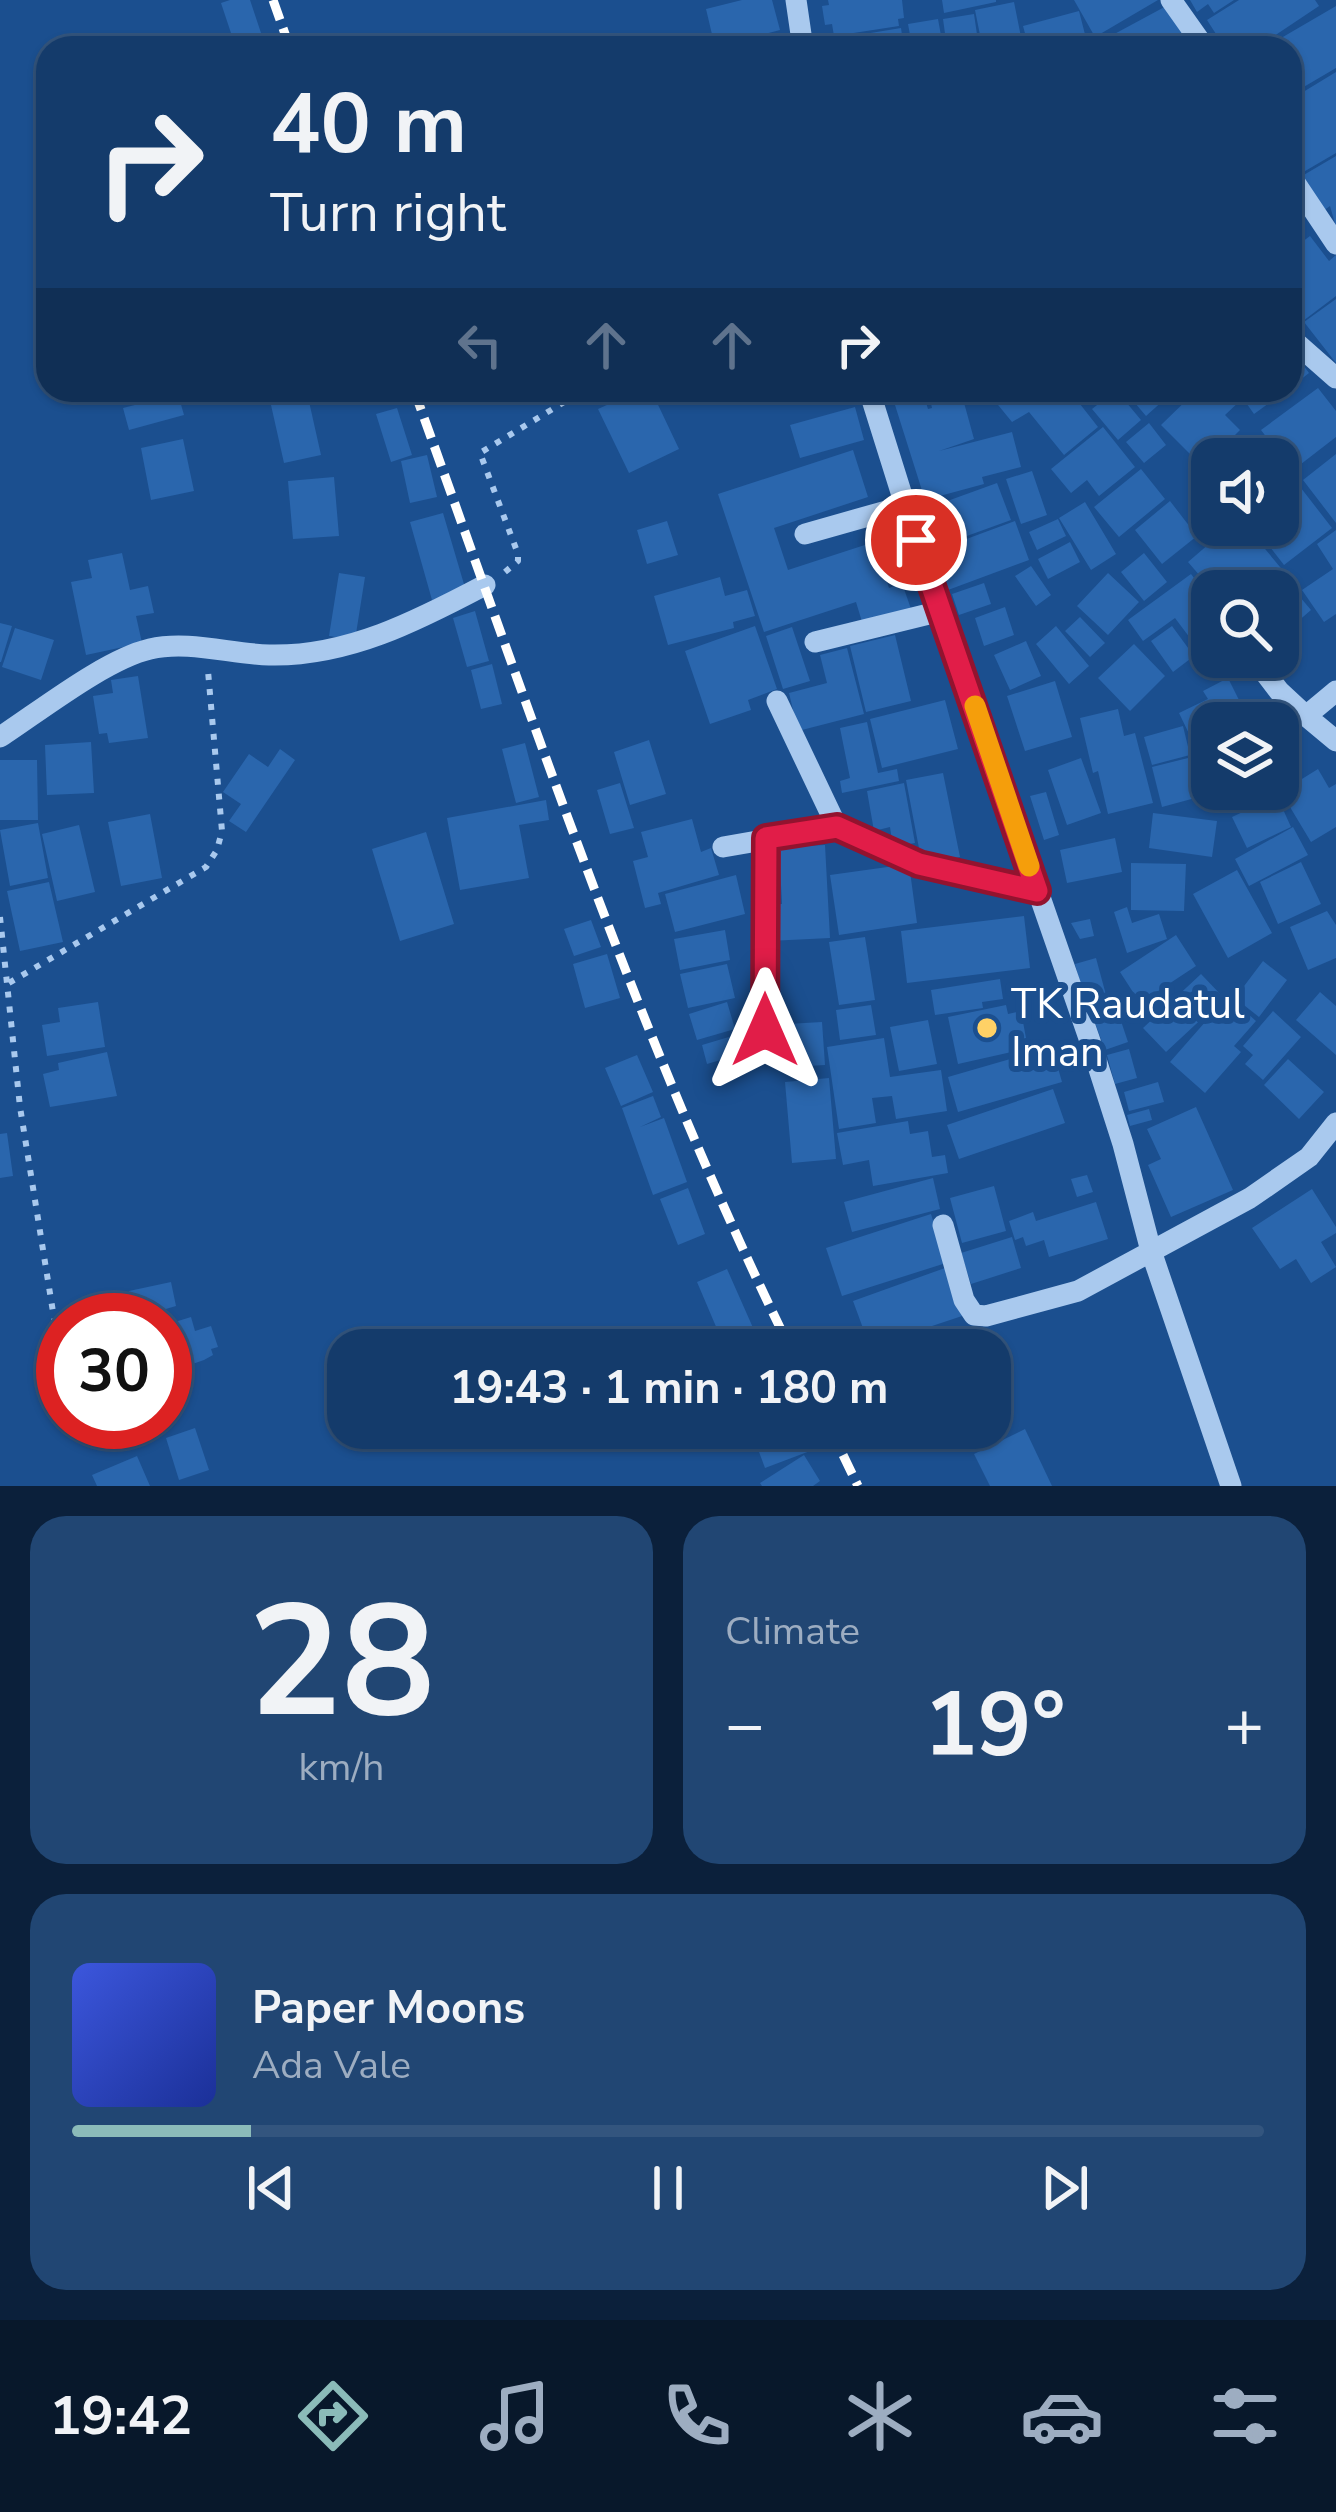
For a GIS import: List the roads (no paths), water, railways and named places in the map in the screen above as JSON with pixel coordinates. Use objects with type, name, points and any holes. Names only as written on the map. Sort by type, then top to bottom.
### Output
[{"type":"street","points":[[796,0],[800,36]]},
{"type":"street","points":[[1171,0],[1196,36]]},
{"type":"street","points":[[1302,193],[1336,244]]},
{"type":"street","points":[[1302,347],[1336,378]]},
{"type":"street","points":[[872,402],[1124,1144],[1151,1251],[1231,1486]]},
{"type":"street","points":[[805,534],[904,506]]},
{"type":"street","points":[[0,736],[121,659],[152,648],[312,653],[414,622],[485,585]]},
{"type":"street","points":[[815,642],[941,611]]},
{"type":"street","points":[[1269,678],[1336,741]]},
{"type":"street","points":[[1306,716],[1336,691]]},
{"type":"street","points":[[777,701],[837,827]]},
{"type":"street","points":[[723,848],[837,827],[919,864],[1037,891]]},
{"type":"street","points":[[765,1030],[766,838]]},
{"type":"street","points":[[943,1225],[964,1300],[974,1315],[1078,1291],[1281,1179],[1309,1157],[1336,1123]]},
{"type":"railway","points":[[273,0],[286,36]]},
{"type":"railway","points":[[418,402],[636,996],[781,1329]]},
{"type":"railway","points":[[840,1449],[858,1486]]},
{"type":"place","name":"TK Raudatul Iman","points":[[987,1028]]}]
